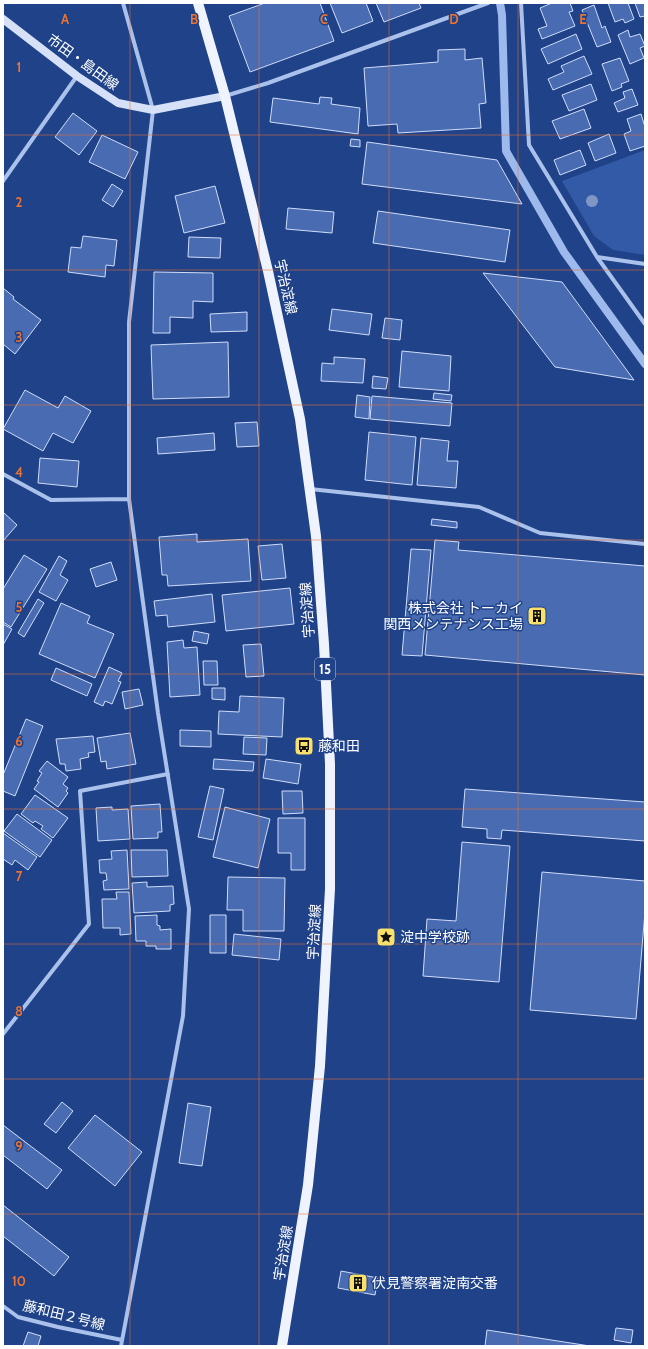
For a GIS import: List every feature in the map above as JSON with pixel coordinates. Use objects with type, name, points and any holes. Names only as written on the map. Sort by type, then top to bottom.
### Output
[{"type":"main road","name":"宇治淀線","points":[[198,3],[225,96],[268,271],[297,403],[316,536],[322,629],[330,764],[330,889],[320,1066],[308,1185],[282,1346]]},
{"type":"street","points":[[121,1346],[183,1016],[189,909],[158,714],[129,499],[128,322],[153,110],[123,3]]},
{"type":"street","points":[[225,96],[268,83],[488,3]]},
{"type":"street","points":[[521,3],[529,145],[597,257],[645,324]]},
{"type":"street","name":"市田・島田線","points":[[3,19],[77,76],[118,103],[153,110],[225,96]]},
{"type":"street","points":[[3,181],[77,76]]},
{"type":"street","points":[[597,257],[645,264]]},
{"type":"street","points":[[3,474],[51,500],[129,499]]},
{"type":"street","points":[[310,489],[479,507],[540,534],[645,544]]},
{"type":"street","points":[[3,1034],[89,924],[80,791],[168,774]]},
{"type":"street","name":"藤和田２号線","points":[[3,1306],[18,1316],[58,1327],[122,1340]]},
{"type":"shaded area","points":[[645,150],[645,255],[613,250],[594,236],[562,181]]},
{"type":"building","points":[[265,3],[320,3],[334,41],[250,72],[229,16]]},
{"type":"building","points":[[330,3],[366,3],[373,21],[342,33]]},
{"type":"building","points":[[376,3],[419,3],[421,8],[384,22]]},
{"type":"building","points":[[552,3],[570,3],[573,11],[569,12],[575,26],[542,39],[538,29],[547,26],[540,8]]},
{"type":"building","points":[[608,3],[628,3],[634,19],[625,23],[623,19],[615,22]]},
{"type":"building","points":[[635,3],[645,3],[645,16],[640,17]]},
{"type":"building","points":[[594,5],[602,28],[605,26],[611,42],[597,47],[582,10]]},
{"type":"building","points":[[628,30],[630,37],[640,34],[645,46],[640,48],[644,58],[630,64],[618,35]]},
{"type":"building","points":[[576,34],[582,49],[548,64],[541,49]]},
{"type":"building","points":[[465,49],[465,60],[482,58],[486,103],[479,104],[481,128],[398,133],[397,124],[368,126],[364,68],[438,62],[438,50]]},
{"type":"building","points":[[584,56],[592,74],[553,90],[548,79],[564,72],[561,66]]},
{"type":"building","points":[[620,58],[629,81],[621,84],[622,87],[612,91],[602,64]]},
{"type":"building","points":[[591,84],[597,100],[569,111],[562,95]]},
{"type":"building","points":[[632,89],[638,105],[618,112],[614,103],[625,98],[623,92]]},
{"type":"building","points":[[320,97],[332,98],[331,104],[360,108],[358,134],[270,122],[273,98],[319,104]]},
{"type":"building","points":[[584,109],[591,128],[560,139],[552,121]]},
{"type":"building","points":[[73,113],[97,131],[79,155],[55,137]]},
{"type":"building","points":[[641,114],[645,127],[645,146],[630,151],[624,134],[631,131],[627,119]]},
{"type":"building","points":[[609,134],[616,153],[595,161],[588,143]]},
{"type":"building","points":[[102,135],[138,152],[125,179],[89,162]]},
{"type":"building","points":[[351,139],[360,140],[360,147],[350,146]]},
{"type":"building","points":[[367,142],[497,160],[522,204],[362,184]]},
{"type":"building","points":[[580,150],[586,165],[560,175],[554,160]]},
{"type":"building","points":[[112,184],[123,191],[113,207],[102,200]]},
{"type":"building","points":[[215,186],[225,223],[184,233],[175,196]]},
{"type":"building","points":[[288,208],[334,212],[332,233],[286,229]]},
{"type":"building","points":[[378,211],[510,230],[505,262],[373,243]]},
{"type":"building","points":[[83,236],[117,240],[114,266],[106,265],[105,277],[68,272],[71,247],[81,248]]},
{"type":"building","points":[[189,237],[221,238],[220,258],[188,257]]},
{"type":"building","points":[[154,272],[213,273],[213,302],[193,301],[193,318],[170,317],[170,333],[153,333]]},
{"type":"building","points":[[483,273],[562,282],[634,380],[555,367]]},
{"type":"building","points":[[3,288],[14,297],[13,299],[41,320],[15,354],[3,344]]},
{"type":"building","points":[[332,309],[372,314],[369,335],[329,330]]},
{"type":"building","points":[[247,312],[247,331],[211,332],[210,314]]},
{"type":"building","points":[[385,318],[402,320],[400,340],[382,338]]},
{"type":"building","points":[[228,342],[229,397],[153,399],[151,345]]},
{"type":"building","points":[[402,351],[451,356],[449,391],[399,387]]},
{"type":"building","points":[[334,357],[365,359],[363,383],[321,381],[322,363],[334,364]]},
{"type":"building","points":[[373,376],[388,378],[386,389],[372,388]]},
{"type":"building","points":[[25,390],[58,408],[65,396],[91,411],[73,443],[53,433],[43,451],[3,429]]},
{"type":"building","points":[[434,393],[452,395],[451,401],[433,399]]},
{"type":"building","points":[[357,395],[370,397],[369,419],[355,417]]},
{"type":"building","points":[[372,396],[452,403],[450,426],[370,419]]},
{"type":"building","points":[[257,422],[259,446],[237,447],[235,423]]},
{"type":"building","points":[[369,432],[416,437],[412,485],[365,480]]},
{"type":"building","points":[[214,433],[215,450],[158,454],[157,438]]},
{"type":"building","points":[[421,438],[449,441],[447,461],[458,461],[456,488],[417,485]]},
{"type":"building","points":[[40,458],[79,461],[77,487],[38,483]]},
{"type":"building","points":[[3,512],[17,525],[3,541]]},
{"type":"building","points":[[432,519],[457,522],[457,528],[431,525]]},
{"type":"building","points":[[197,534],[197,542],[248,539],[251,581],[168,586],[167,575],[162,575],[159,537]]},
{"type":"building","name":"株式会社 トーカイ 関西メンテナンス工場","points":[[435,540],[459,542],[458,550],[645,566],[645,675],[425,655]]},
{"type":"building","points":[[282,544],[286,578],[262,580],[258,546]]},
{"type":"building","points":[[411,549],[431,550],[422,656],[402,655]]},
{"type":"building","points":[[24,555],[47,569],[11,627],[3,622],[3,589]]},
{"type":"building","points":[[59,556],[67,561],[60,575],[68,580],[56,601],[39,592]]},
{"type":"building","points":[[111,562],[117,580],[96,587],[90,569]]},
{"type":"building","points":[[290,588],[294,624],[226,631],[222,595]]},
{"type":"building","points":[[212,594],[215,622],[168,627],[167,615],[156,616],[154,601]]},
{"type":"building","points":[[38,599],[44,603],[24,637],[18,633]]},
{"type":"building","points":[[61,603],[90,616],[87,623],[114,634],[95,678],[39,654]]},
{"type":"building","points":[[3,624],[12,629],[3,645]]},
{"type":"building","points":[[194,631],[209,634],[207,644],[192,641]]},
{"type":"building","points":[[183,640],[184,648],[197,647],[200,695],[170,697],[167,642]]},
{"type":"building","points":[[261,644],[264,676],[246,677],[243,645]]},
{"type":"building","points":[[203,661],[217,661],[218,685],[204,685]]},
{"type":"building","points":[[109,667],[122,673],[118,681],[121,682],[112,704],[105,701],[103,706],[94,702]]},
{"type":"building","points":[[56,668],[92,684],[87,696],[51,680]]},
{"type":"building","points":[[212,688],[225,688],[225,700],[212,699]]},
{"type":"building","points":[[139,689],[143,705],[125,709],[122,692]]},
{"type":"building","points":[[240,696],[284,698],[282,737],[218,734],[219,711],[239,712]]},
{"type":"building","points":[[26,719],[43,726],[15,796],[3,791],[3,775]]},
{"type":"building","points":[[180,730],[211,731],[211,747],[180,746]]},
{"type":"building","points":[[130,733],[136,764],[107,769],[106,761],[101,762],[97,738]]},
{"type":"building","points":[[93,736],[95,752],[88,753],[89,757],[80,759],[81,769],[66,771],[65,764],[60,764],[56,739]]},
{"type":"building","points":[[244,737],[267,738],[266,755],[243,754]]},
{"type":"building","points":[[214,759],[254,762],[253,771],[213,769]]},
{"type":"building","points":[[266,759],[301,764],[298,784],[263,778]]},
{"type":"building","points":[[47,761],[68,777],[63,784],[68,788],[66,791],[68,793],[58,807],[34,789],[39,782],[37,781],[42,773],[39,771]]},
{"type":"building","points":[[210,786],[224,789],[213,840],[198,837]]},
{"type":"building","points":[[465,789],[645,802],[645,841],[502,830],[501,839],[487,838],[487,829],[462,827]]},
{"type":"building","points":[[282,791],[302,791],[303,813],[283,814]]},
{"type":"building","points":[[35,795],[68,818],[53,838],[41,829],[43,826],[35,821],[33,823],[21,814]]},
{"type":"building","points":[[160,804],[162,832],[158,832],[158,838],[133,839],[131,806]]},
{"type":"building","points":[[112,807],[112,810],[128,809],[130,839],[98,841],[96,808]]},
{"type":"building","points":[[225,807],[270,819],[258,868],[213,857]]},
{"type":"building","points":[[17,814],[52,840],[40,857],[4,831]]},
{"type":"building","points":[[278,818],[305,818],[305,870],[291,870],[291,853],[278,853]]},
{"type":"building","points":[[3,833],[37,857],[28,870],[15,860],[12,865],[3,859]]},
{"type":"building","points":[[462,842],[510,846],[499,982],[423,976],[427,919],[456,921]]},
{"type":"building","points":[[127,850],[129,889],[104,890],[103,881],[107,880],[106,873],[100,873],[99,860],[112,859],[111,851]]},
{"type":"building","points":[[131,850],[167,850],[168,876],[132,877]]},
{"type":"building","points":[[542,872],[645,881],[645,912],[636,1019],[530,1010]]},
{"type":"building","points":[[228,877],[285,878],[284,931],[243,931],[243,910],[227,910]]},
{"type":"building","points":[[147,882],[147,887],[173,886],[174,904],[170,905],[170,911],[134,913],[132,883]]},
{"type":"building","points":[[116,892],[129,892],[131,934],[120,935],[120,928],[103,928],[102,899],[117,899]]},
{"type":"building","points":[[157,915],[157,925],[160,926],[160,930],[171,929],[171,949],[156,949],[156,946],[146,946],[146,941],[136,941],[135,916]]},
{"type":"building","points":[[210,915],[226,915],[226,953],[210,953]]},
{"type":"building","points":[[234,934],[281,939],[279,960],[232,955]]},
{"type":"building","points":[[62,1102],[73,1111],[56,1133],[44,1124]]},
{"type":"building","points":[[188,1103],[211,1107],[202,1166],[179,1163]]},
{"type":"building","points":[[95,1115],[142,1152],[115,1186],[68,1148]]},
{"type":"building","points":[[3,1125],[62,1170],[47,1189],[3,1155]]},
{"type":"building","points":[[3,1205],[69,1257],[54,1276],[3,1236]]},
{"type":"building","name":"伏見警察署淀南交番","points":[[341,1271],[378,1278],[375,1295],[338,1288]]},
{"type":"building","points":[[616,1328],[633,1330],[631,1343],[614,1340]]},
{"type":"building","points":[[487,1330],[590,1346],[485,1346]]},
{"type":"building","points":[[28,1332],[41,1336],[38,1346],[23,1346]]},
{"type":"waterway","points":[[500,3],[502,15],[506,151],[564,252],[645,364]]},
{"type":"place","name":"株式会社 トーカイ 関西メンテナンス工場","points":[[537,616]]},
{"type":"place","name":"藤和田","points":[[304,746]]},
{"type":"place","name":"淀中学校跡","points":[[386,937]]},
{"type":"place","name":"伏見警察署淀南交番","points":[[358,1283]]}]
